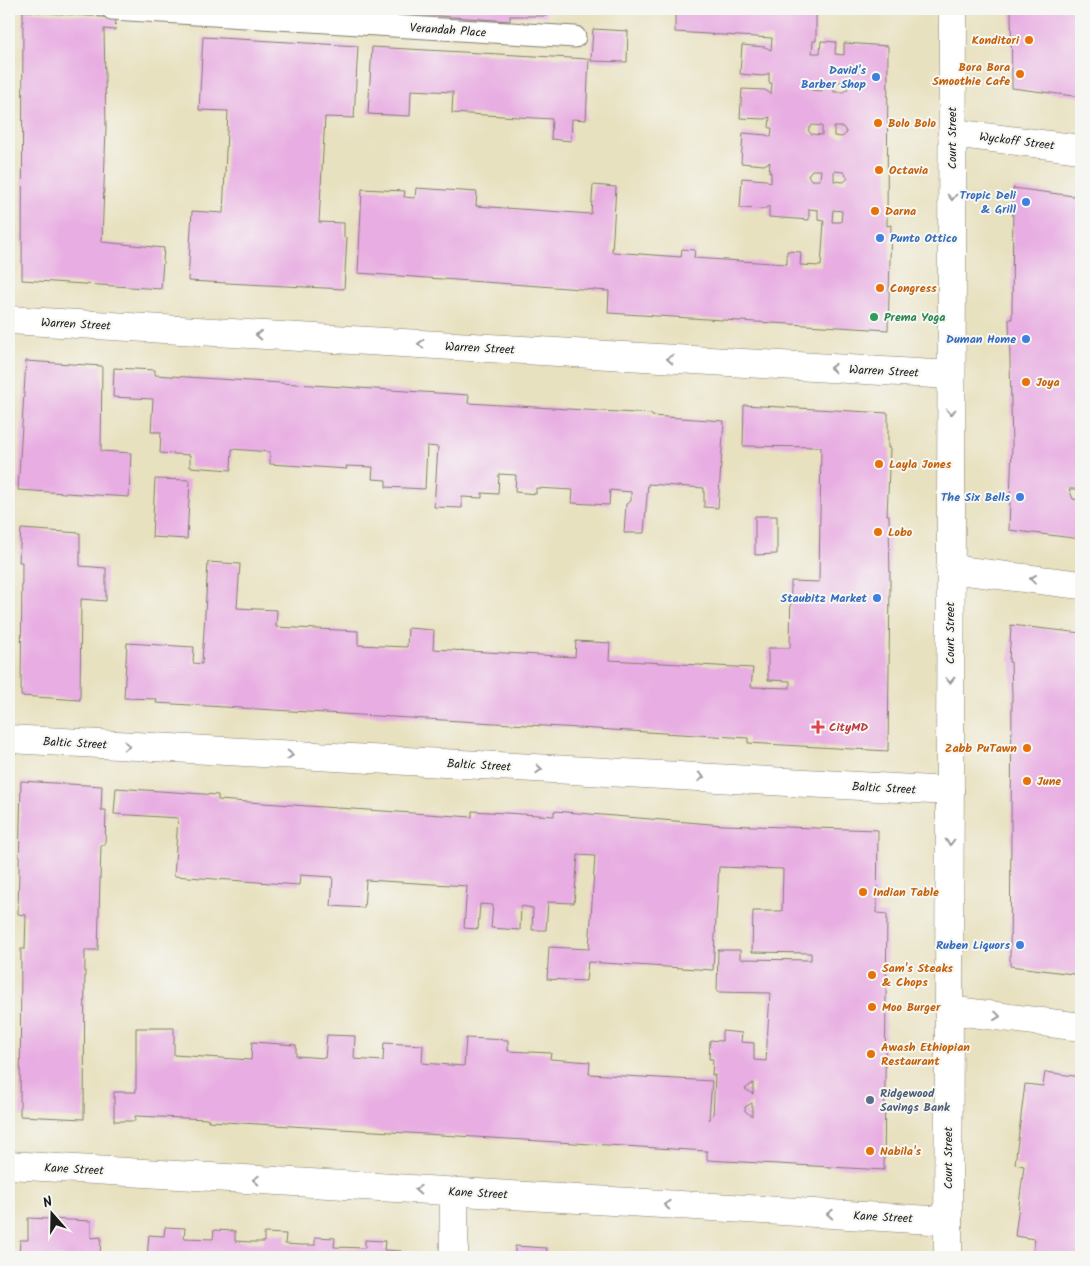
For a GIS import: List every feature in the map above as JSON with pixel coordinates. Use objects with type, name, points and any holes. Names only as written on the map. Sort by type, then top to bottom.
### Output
[{"type":"street","name":"Court Street","points":[[948,1257],[952,9]]},
{"type":"street","name":"Wyckoff Street","points":[[952,133],[1081,149]]},
{"type":"street","name":"Warren Street","points":[[9,320],[951,375]]},
{"type":"street","points":[[950,569],[1081,585]]},
{"type":"street","name":"Baltic Street","points":[[9,739],[950,791]]},
{"type":"street","points":[[949,1010],[1081,1027]]},
{"type":"street","name":"Kane Street","points":[[9,1165],[948,1221]]},
{"type":"street","points":[[454,1192],[454,1257]]},
{"type":"lane","name":"Verandah Place","points":[[112,9],[574,37]]},
{"type":"building","points":[[340,9],[546,9],[546,16],[510,16],[510,21]]},
{"type":"building","points":[[638,9],[816,9],[816,41],[813,41],[812,53],[820,53],[821,41],[836,42],[835,54],[844,55],[844,43],[888,46],[887,226],[891,225],[888,330],[608,313],[609,291],[358,273],[362,189],[405,191],[404,197],[415,198],[416,188],[477,192],[476,206],[591,214],[593,185],[616,187],[612,252],[681,257],[682,249],[695,250],[694,258],[787,264],[787,251],[801,252],[800,265],[821,266],[824,221],[818,220],[818,210],[809,209],[809,220],[769,217],[769,206],[764,209],[740,208],[742,178],[766,180],[771,183],[770,162],[764,165],[741,163],[743,133],[771,137],[772,128],[769,128],[770,117],[765,119],[740,118],[742,89],[765,90],[771,94],[772,83],[769,83],[769,73],[763,76],[740,74],[742,45],[765,47],[771,50],[772,38],[675,32],[675,12],[638,12]],"holes":[[[813,80],[822,81],[822,91],[812,90],[808,86]],[[834,82],[844,82],[848,89],[843,92],[834,92]],[[812,125],[822,126],[822,135],[811,134],[808,130]],[[834,127],[843,127],[847,133],[842,137],[834,136]],[[812,170],[821,170],[820,180],[811,180],[808,175]],[[834,171],[844,172],[848,178],[844,182],[834,181]],[[833,210],[842,211],[841,222],[832,222]]]},
{"type":"building","points":[[1011,9],[1081,9],[1081,97],[1012,88]]},
{"type":"building","points":[[23,11],[116,18],[115,30],[104,29],[106,128],[102,242],[164,248],[161,289],[22,280]]},
{"type":"building","points":[[593,29],[628,31],[627,62],[591,61]]},
{"type":"building","points":[[203,37],[358,46],[354,118],[325,117],[319,222],[344,223],[344,238],[347,238],[344,289],[188,281],[192,211],[223,213],[228,111],[199,110]]},
{"type":"building","points":[[372,47],[589,59],[586,120],[572,119],[571,141],[551,139],[552,119],[452,113],[453,92],[411,90],[410,116],[368,114]]},
{"type":"building","points":[[1013,188],[1081,197],[1081,489],[1069,489],[1073,499],[1081,500],[1081,539],[1009,530],[1012,445],[1009,319],[1012,319]]},
{"type":"building","points":[[26,361],[102,366],[101,451],[131,453],[129,497],[18,490]]},
{"type":"building","points":[[114,368],[155,370],[155,375],[469,395],[468,403],[652,414],[652,416],[724,421],[718,508],[704,507],[704,488],[648,484],[644,533],[624,533],[626,504],[631,501],[631,492],[610,490],[609,505],[572,503],[573,490],[536,488],[536,494],[515,492],[516,475],[499,474],[498,494],[482,493],[482,498],[462,497],[462,508],[434,507],[438,447],[427,446],[425,489],[386,487],[386,480],[372,479],[373,467],[346,466],[347,469],[270,464],[270,452],[232,449],[231,470],[190,467],[190,455],[160,453],[161,432],[151,432],[153,399],[113,397]]},
{"type":"building","points":[[744,405],[888,413],[888,448],[890,448],[887,515],[889,515],[890,583],[888,751],[748,743],[748,738],[156,703],[157,699],[124,698],[127,643],[194,647],[193,663],[202,664],[208,562],[240,564],[237,608],[277,610],[276,627],[358,631],[358,645],[407,647],[408,628],[434,630],[433,649],[575,657],[576,641],[610,643],[609,660],[753,668],[751,687],[790,688],[790,681],[768,680],[768,648],[790,648],[791,581],[819,582],[821,447],[743,446]]},
{"type":"building","points":[[155,479],[190,480],[187,539],[152,537]]},
{"type":"building","points":[[755,516],[777,516],[777,554],[755,555]]},
{"type":"building","points":[[21,529],[80,533],[80,566],[106,568],[106,601],[81,599],[80,700],[21,696],[22,562],[19,562]]},
{"type":"building","points":[[1011,625],[1081,633],[1081,975],[1010,966],[1012,695],[1011,662],[1009,662]]},
{"type":"building","points":[[21,781],[102,786],[101,810],[106,810],[105,845],[101,845],[98,950],[85,950],[84,1119],[20,1116],[21,949],[25,949],[26,915],[18,914]]},
{"type":"building","points":[[116,788],[218,795],[218,800],[472,817],[472,811],[554,816],[554,811],[723,825],[878,830],[877,913],[887,914],[884,1170],[707,1160],[707,1151],[208,1121],[209,1119],[135,1116],[135,1121],[114,1121],[114,1092],[136,1092],[136,1028],[174,1028],[174,1055],[251,1060],[252,1042],[296,1045],[296,1056],[325,1058],[327,1035],[355,1036],[354,1059],[383,1061],[384,1043],[423,1045],[422,1063],[464,1066],[466,1038],[508,1040],[508,1051],[551,1053],[550,1059],[590,1062],[589,1074],[712,1081],[709,1120],[713,1116],[715,1075],[712,1075],[713,1059],[709,1059],[710,1040],[722,1041],[722,1031],[742,1033],[741,1042],[754,1043],[754,1060],[766,1061],[770,993],[717,992],[718,950],[740,950],[740,959],[811,960],[811,953],[752,952],[753,911],[782,911],[783,869],[719,867],[713,970],[588,962],[586,981],[547,979],[549,947],[589,949],[595,856],[578,855],[574,903],[548,902],[546,930],[532,930],[533,908],[521,906],[520,930],[491,928],[493,905],[480,904],[478,929],[464,928],[467,886],[366,880],[364,908],[331,906],[333,877],[300,875],[299,885],[174,876],[178,818],[114,814]],"holes":[[[753,1083],[753,1094],[745,1089]],[[752,1103],[752,1116],[745,1111],[745,1107]]]},
{"type":"building","points":[[1045,1072],[1081,1077],[1081,1257],[1032,1257],[1035,1239],[1015,1236],[1024,1166],[1015,1164],[1025,1084],[1043,1086]]},
{"type":"building","points":[[28,1218],[91,1221],[91,1238],[101,1237],[100,1257],[19,1257],[20,1240],[28,1240]]},
{"type":"building","points":[[165,1227],[185,1228],[184,1238],[213,1239],[214,1230],[235,1231],[235,1241],[264,1242],[264,1233],[286,1234],[285,1244],[300,1245],[315,1245],[315,1237],[335,1238],[334,1247],[365,1248],[365,1240],[385,1241],[384,1250],[401,1251],[401,1257],[147,1257],[149,1235],[164,1236]]},
{"type":"building","points":[[515,1246],[547,1248],[546,1257],[515,1257]]},
{"type":"place","name":"Konditori","points":[[1029,40]]},
{"type":"place","name":"Bora Bora Smoothie Cafe","points":[[1020,74]]},
{"type":"place","name":"David's Barber Shop","points":[[876,77]]},
{"type":"place","name":"Bolo Bolo","points":[[878,123]]},
{"type":"place","name":"Octavia","points":[[879,170]]},
{"type":"place","name":"Tropic Deli & Grill","points":[[1026,202]]},
{"type":"place","name":"Darna","points":[[875,211]]},
{"type":"place","name":"Punto Ottico","points":[[880,238]]},
{"type":"place","name":"Congress","points":[[880,288]]},
{"type":"place","name":"Prema Yoga","points":[[874,317]]},
{"type":"place","name":"Duman Home","points":[[1026,339]]},
{"type":"place","name":"Joya","points":[[1026,382]]},
{"type":"place","name":"Layla Jones","points":[[879,464]]},
{"type":"place","name":"The Six Bells","points":[[1020,497]]},
{"type":"place","name":"Lobo","points":[[878,532]]},
{"type":"place","name":"Staubitz Market","points":[[877,598]]},
{"type":"place","name":"CityMD","points":[[818,727]]},
{"type":"place","name":"Zabb PuTawn","points":[[1027,748]]},
{"type":"place","name":"June","points":[[1027,781]]},
{"type":"place","name":"Indian Table","points":[[863,892]]},
{"type":"place","name":"Ruben Liquors","points":[[1020,945]]},
{"type":"place","name":"Sam's Steaks & Chops","points":[[872,975]]},
{"type":"place","name":"Moo Burger","points":[[872,1007]]},
{"type":"place","name":"Awash Ethiopian Restaurant","points":[[871,1054]]},
{"type":"place","name":"Ridgewood Savings Bank","points":[[870,1100]]},
{"type":"place","name":"Nabila's","points":[[870,1151]]}]
